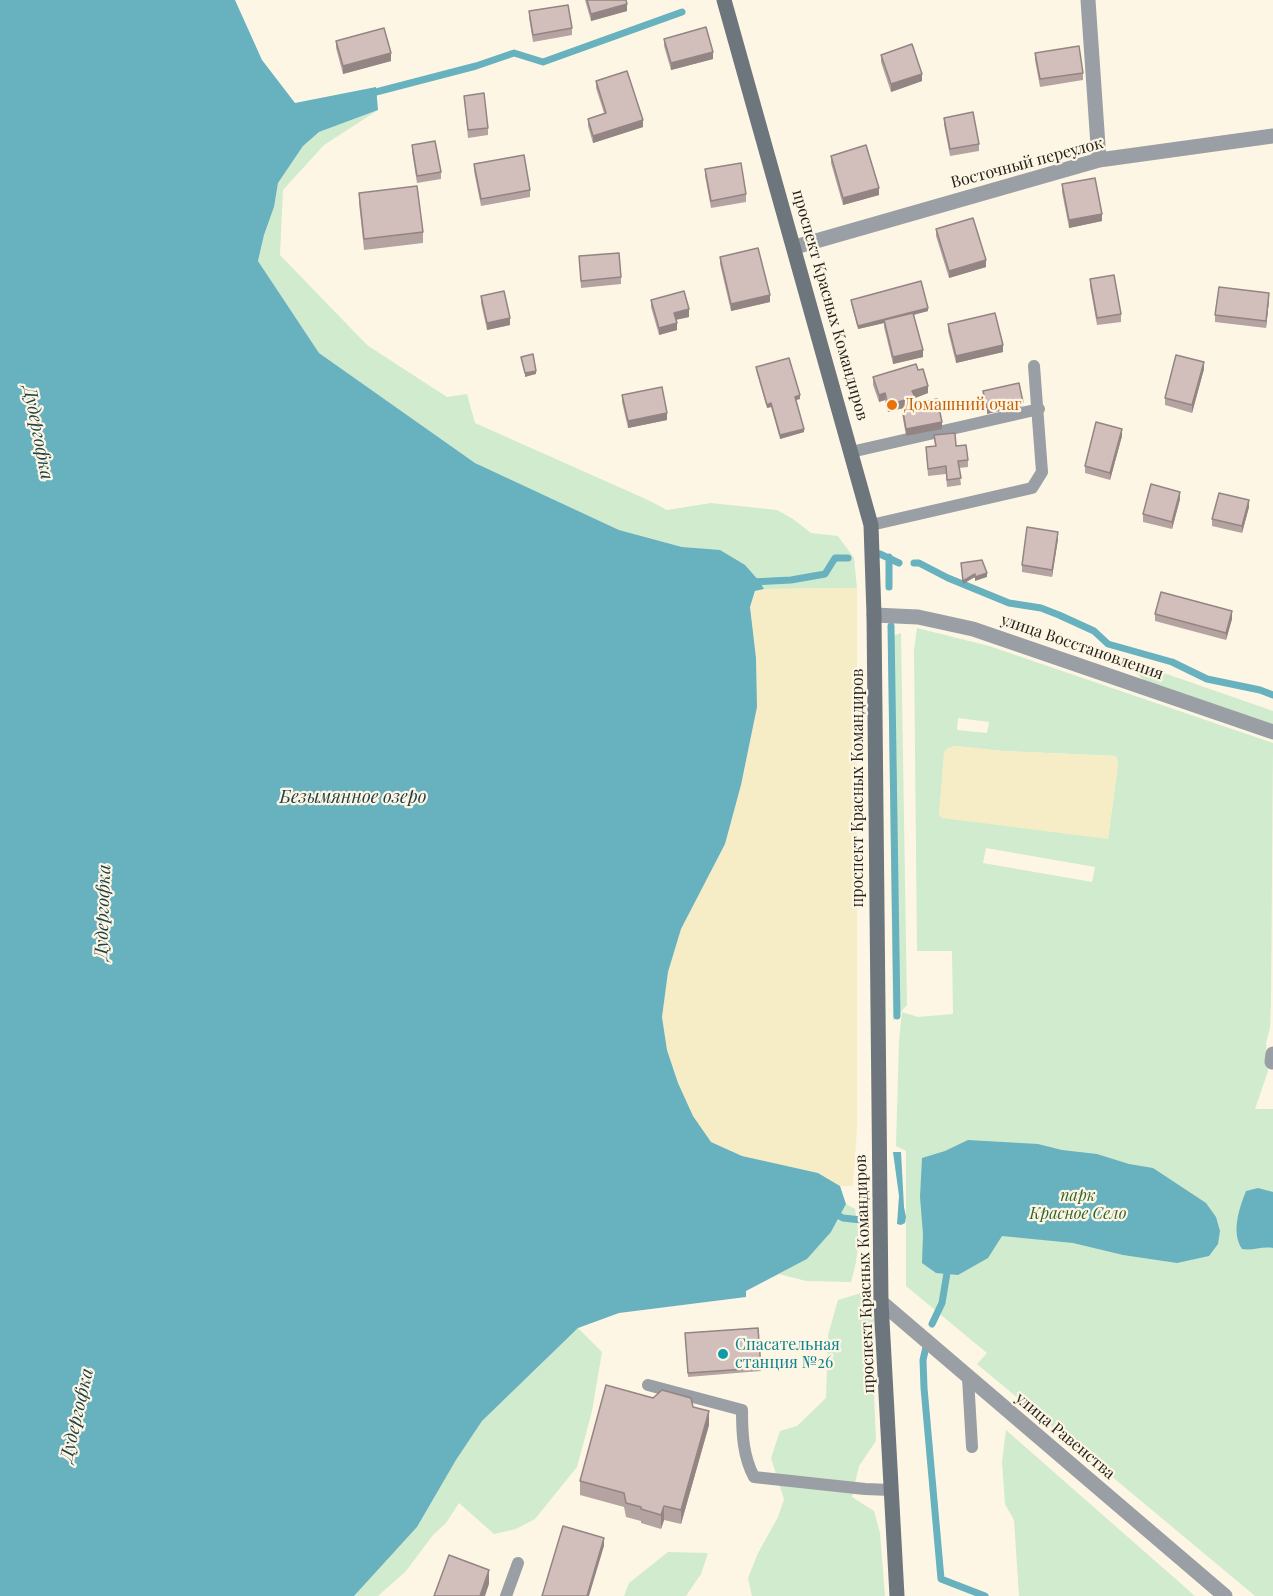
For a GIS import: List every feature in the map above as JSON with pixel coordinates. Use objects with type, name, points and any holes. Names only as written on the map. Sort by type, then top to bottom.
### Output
[{"type":"street","name":"проспект Красных Командиров","points":[[724,0],[871,525],[874,615],[881,1302],[897,1596]]},
{"type":"street","points":[[1088,0],[1099,160]]},
{"type":"street","name":"Восточный переулок","points":[[795,247],[1099,160],[1273,136]]},
{"type":"street","name":"улица Восстановления","points":[[874,615],[918,617],[973,629],[1273,732]]},
{"type":"street","name":"улица Равенства","points":[[881,1302],[1225,1596]]},
{"type":"lane","points":[[871,525],[1032,488],[1042,472],[1039,408],[1034,366]]},
{"type":"lane","points":[[851,452],[1039,408]]},
{"type":"lane","points":[[968,1378],[972,1447]]},
{"type":"lane","points":[[648,1385],[742,1410],[746,1462],[754,1477],[864,1490],[891,1490]]},
{"type":"lane","points":[[506,1596],[518,1563]]},
{"type":"green space","points":[[378,110],[324,145],[283,190],[280,255],[367,345],[447,397],[467,394],[475,423],[667,510],[711,503],[777,510],[811,533],[838,536],[854,558],[857,588],[764,589],[760,582],[720,551],[682,547],[619,530],[475,463],[319,353],[258,261],[264,235],[274,207],[278,183],[303,146],[319,132]]},
{"type":"green space","name":"парк Красное Село","points":[[917,628],[989,646],[1273,743],[1271,1004],[1270,1028],[1266,1043],[1268,1071],[1255,1109],[1273,1109],[1273,1596],[1255,1596],[977,1364],[987,1353],[906,1286],[906,1151],[896,1146],[902,1012],[918,1017],[953,1014],[952,951],[917,951],[914,650]],"holes":[[[958,718],[989,722],[987,733],[957,730]],[[955,746],[1002,751],[1116,756],[1118,764],[1108,838],[939,815],[945,752]],[[986,848],[1095,867],[1092,882],[983,863]]]},
{"type":"green space","points":[[901,633],[907,1005],[893,1021],[888,638]]},
{"type":"green space","points":[[1118,657],[1273,711],[1273,724],[1145,681]]},
{"type":"green space","points":[[846,1204],[855,1209],[858,1228],[856,1263],[851,1282],[806,1281],[779,1274],[807,1259],[831,1232]]},
{"type":"green space","points":[[861,1293],[869,1300],[877,1326],[872,1345],[876,1441],[859,1466],[852,1497],[874,1511],[880,1533],[885,1596],[752,1596],[748,1578],[758,1553],[778,1517],[784,1499],[771,1458],[780,1431],[797,1426],[826,1398],[828,1335],[838,1300]]},
{"type":"green space","points":[[578,1328],[602,1352],[592,1411],[577,1467],[535,1519],[516,1529],[494,1534],[459,1503],[446,1523],[433,1535],[406,1571],[378,1596],[354,1596],[417,1527],[482,1421]]},
{"type":"green space","points":[[1006,1430],[1195,1596],[1019,1596],[1014,1520],[1005,1504],[1002,1462]]},
{"type":"green space","points":[[668,1552],[708,1553],[701,1574],[686,1596],[624,1596],[629,1583]]},
{"type":"sand","points":[[857,588],[857,1129],[853,1186],[840,1186],[818,1173],[742,1156],[711,1142],[693,1116],[678,1083],[667,1050],[662,1017],[668,972],[681,929],[725,844],[741,785],[757,707],[756,658],[750,607],[756,591]]},
{"type":"sand","points":[[955,746],[1002,751],[1116,756],[1118,764],[1108,839],[942,818],[939,815],[944,752]]},
{"type":"water","name":"Безымянное озеро","points":[[0,0],[235,0],[262,60],[295,103],[376,87],[378,110],[319,132],[303,146],[278,183],[274,207],[258,261],[319,353],[475,463],[619,530],[682,547],[720,550],[745,565],[764,589],[755,591],[750,607],[756,658],[757,707],[741,785],[725,844],[681,929],[668,972],[662,1017],[667,1050],[678,1083],[693,1116],[711,1142],[742,1156],[818,1173],[840,1186],[846,1204],[831,1232],[807,1259],[746,1291],[746,1297],[619,1313],[578,1328],[482,1421],[417,1527],[354,1596],[0,1596]]},
{"type":"water","points":[[968,1140],[1038,1144],[1062,1150],[1097,1154],[1129,1164],[1153,1168],[1206,1203],[1216,1217],[1220,1231],[1218,1244],[1209,1256],[1177,1263],[1123,1255],[1073,1243],[1002,1236],[988,1258],[958,1275],[936,1273],[922,1263],[923,1234],[920,1197],[922,1158],[945,1151]]},
{"type":"water","points":[[893,1152],[901,1152],[906,1217],[905,1223],[901,1225],[897,1224],[899,1196]]},
{"type":"water","points":[[1258,1188],[1273,1192],[1273,1248],[1242,1249],[1237,1235],[1239,1213],[1246,1191]]},
{"type":"building","points":[[587,0],[626,0],[627,4],[591,14]]},
{"type":"building","points":[[568,5],[572,28],[533,35],[529,11]]},
{"type":"building","points":[[706,27],[713,52],[671,63],[664,39]]},
{"type":"building","points":[[384,28],[391,53],[343,66],[336,41]]},
{"type":"building","points":[[912,44],[922,74],[891,84],[881,55]]},
{"type":"building","points":[[1079,46],[1083,73],[1040,79],[1035,53]]},
{"type":"building","points":[[627,71],[643,120],[593,136],[588,119],[606,113],[596,81]]},
{"type":"building","points":[[484,93],[488,128],[468,130],[464,96]]},
{"type":"building","points":[[973,112],[979,144],[950,149],[944,118]]},
{"type":"building","points":[[435,141],[441,172],[417,176],[412,145]]},
{"type":"building","points":[[866,145],[879,188],[843,198],[831,156]]},
{"type":"building","points":[[524,155],[530,190],[481,199],[474,164]]},
{"type":"building","points":[[741,163],[746,194],[711,201],[705,169]]},
{"type":"building","points":[[1095,178],[1102,214],[1069,220],[1062,184]]},
{"type":"building","points":[[417,186],[423,232],[364,239],[359,193]]},
{"type":"building","points":[[973,218],[986,260],[949,271],[936,229]]},
{"type":"building","points":[[758,248],[770,295],[731,304],[720,257]]},
{"type":"building","points":[[619,253],[621,277],[581,281],[579,256]]},
{"type":"building","points":[[1114,275],[1121,314],[1097,318],[1090,279]]},
{"type":"building","points":[[921,281],[928,308],[858,326],[851,300]]},
{"type":"building","points":[[1219,287],[1269,293],[1266,321],[1215,315]]},
{"type":"building","points":[[504,291],[510,318],[487,323],[481,296]]},
{"type":"building","points":[[684,291],[689,309],[674,313],[677,323],[659,328],[651,300]]},
{"type":"building","points":[[913,313],[923,350],[893,357],[884,320]]},
{"type":"building","points":[[995,313],[1003,345],[956,356],[948,324]]},
{"type":"building","points":[[533,354],[536,371],[525,373],[521,357]]},
{"type":"building","points":[[1176,355],[1204,362],[1192,405],[1165,398]]},
{"type":"building","points":[[789,358],[800,395],[795,397],[804,429],[780,435],[771,403],[767,405],[756,367]]},
{"type":"building","points":[[916,364],[918,370],[923,369],[928,386],[912,391],[915,397],[888,405],[885,393],[879,395],[873,377]]},
{"type":"building","points":[[1019,383],[1023,402],[987,410],[983,391]]},
{"type":"building","points":[[662,387],[667,413],[628,421],[622,395]]},
{"type":"building","points":[[937,399],[942,422],[906,429],[902,406]]},
{"type":"building","points":[[1096,422],[1122,429],[1110,473],[1085,466]]},
{"type":"building","points":[[955,433],[956,446],[966,445],[968,460],[958,461],[961,478],[947,480],[946,466],[928,469],[926,447],[936,446],[934,435]]},
{"type":"building","points":[[1151,484],[1180,492],[1172,522],[1143,514]]},
{"type":"building","points":[[1219,493],[1249,500],[1242,526],[1212,519]]},
{"type":"building","points":[[1027,527],[1058,532],[1052,570],[1022,565]]},
{"type":"building","points":[[982,560],[987,573],[975,577],[975,574],[963,581],[961,563]]},
{"type":"building","points":[[1161,592],[1232,611],[1226,633],[1155,614]]},
{"type":"building","name":"Спасательная станция №26","points":[[758,1328],[761,1368],[688,1373],[685,1333]]},
{"type":"building","points":[[606,1385],[653,1398],[662,1390],[691,1398],[693,1407],[709,1411],[681,1510],[664,1506],[661,1515],[626,1503],[624,1493],[580,1481]]},
{"type":"building","points":[[563,1526],[604,1538],[587,1596],[542,1596]]},
{"type":"building","points":[[449,1555],[489,1570],[480,1596],[434,1596]]},
{"type":"waterway","points":[[376,92],[476,66],[514,53],[543,62],[682,12]]},
{"type":"waterway","points":[[880,554],[899,563]]},
{"type":"waterway","points":[[889,557],[889,587]]},
{"type":"waterway","points":[[752,582],[791,580],[825,574],[835,558],[848,558]]},
{"type":"waterway","points":[[914,563],[919,563],[948,578],[1009,603],[1041,608],[1059,615],[1094,631],[1108,644],[1172,662],[1207,679],[1273,695]]},
{"type":"waterway","points":[[891,626],[897,1016]]},
{"type":"waterway","points":[[832,1212],[843,1218],[861,1220]]},
{"type":"waterway","points":[[932,1324],[942,1303],[948,1267]]},
{"type":"waterway","points":[[926,1347],[923,1360],[924,1388],[941,1579],[985,1596]]},
{"type":"place","name":"Домашний очаг","points":[[892,405]]},
{"type":"place","name":"Спасательная станция №26","points":[[723,1354]]},
{"type":"water label","name":"Дудергофка","points":[[38,433]]},
{"type":"water label","name":"Дудергофка","points":[[103,912]]},
{"type":"water label","name":"Дудергофка","points":[[77,1415]]}]
